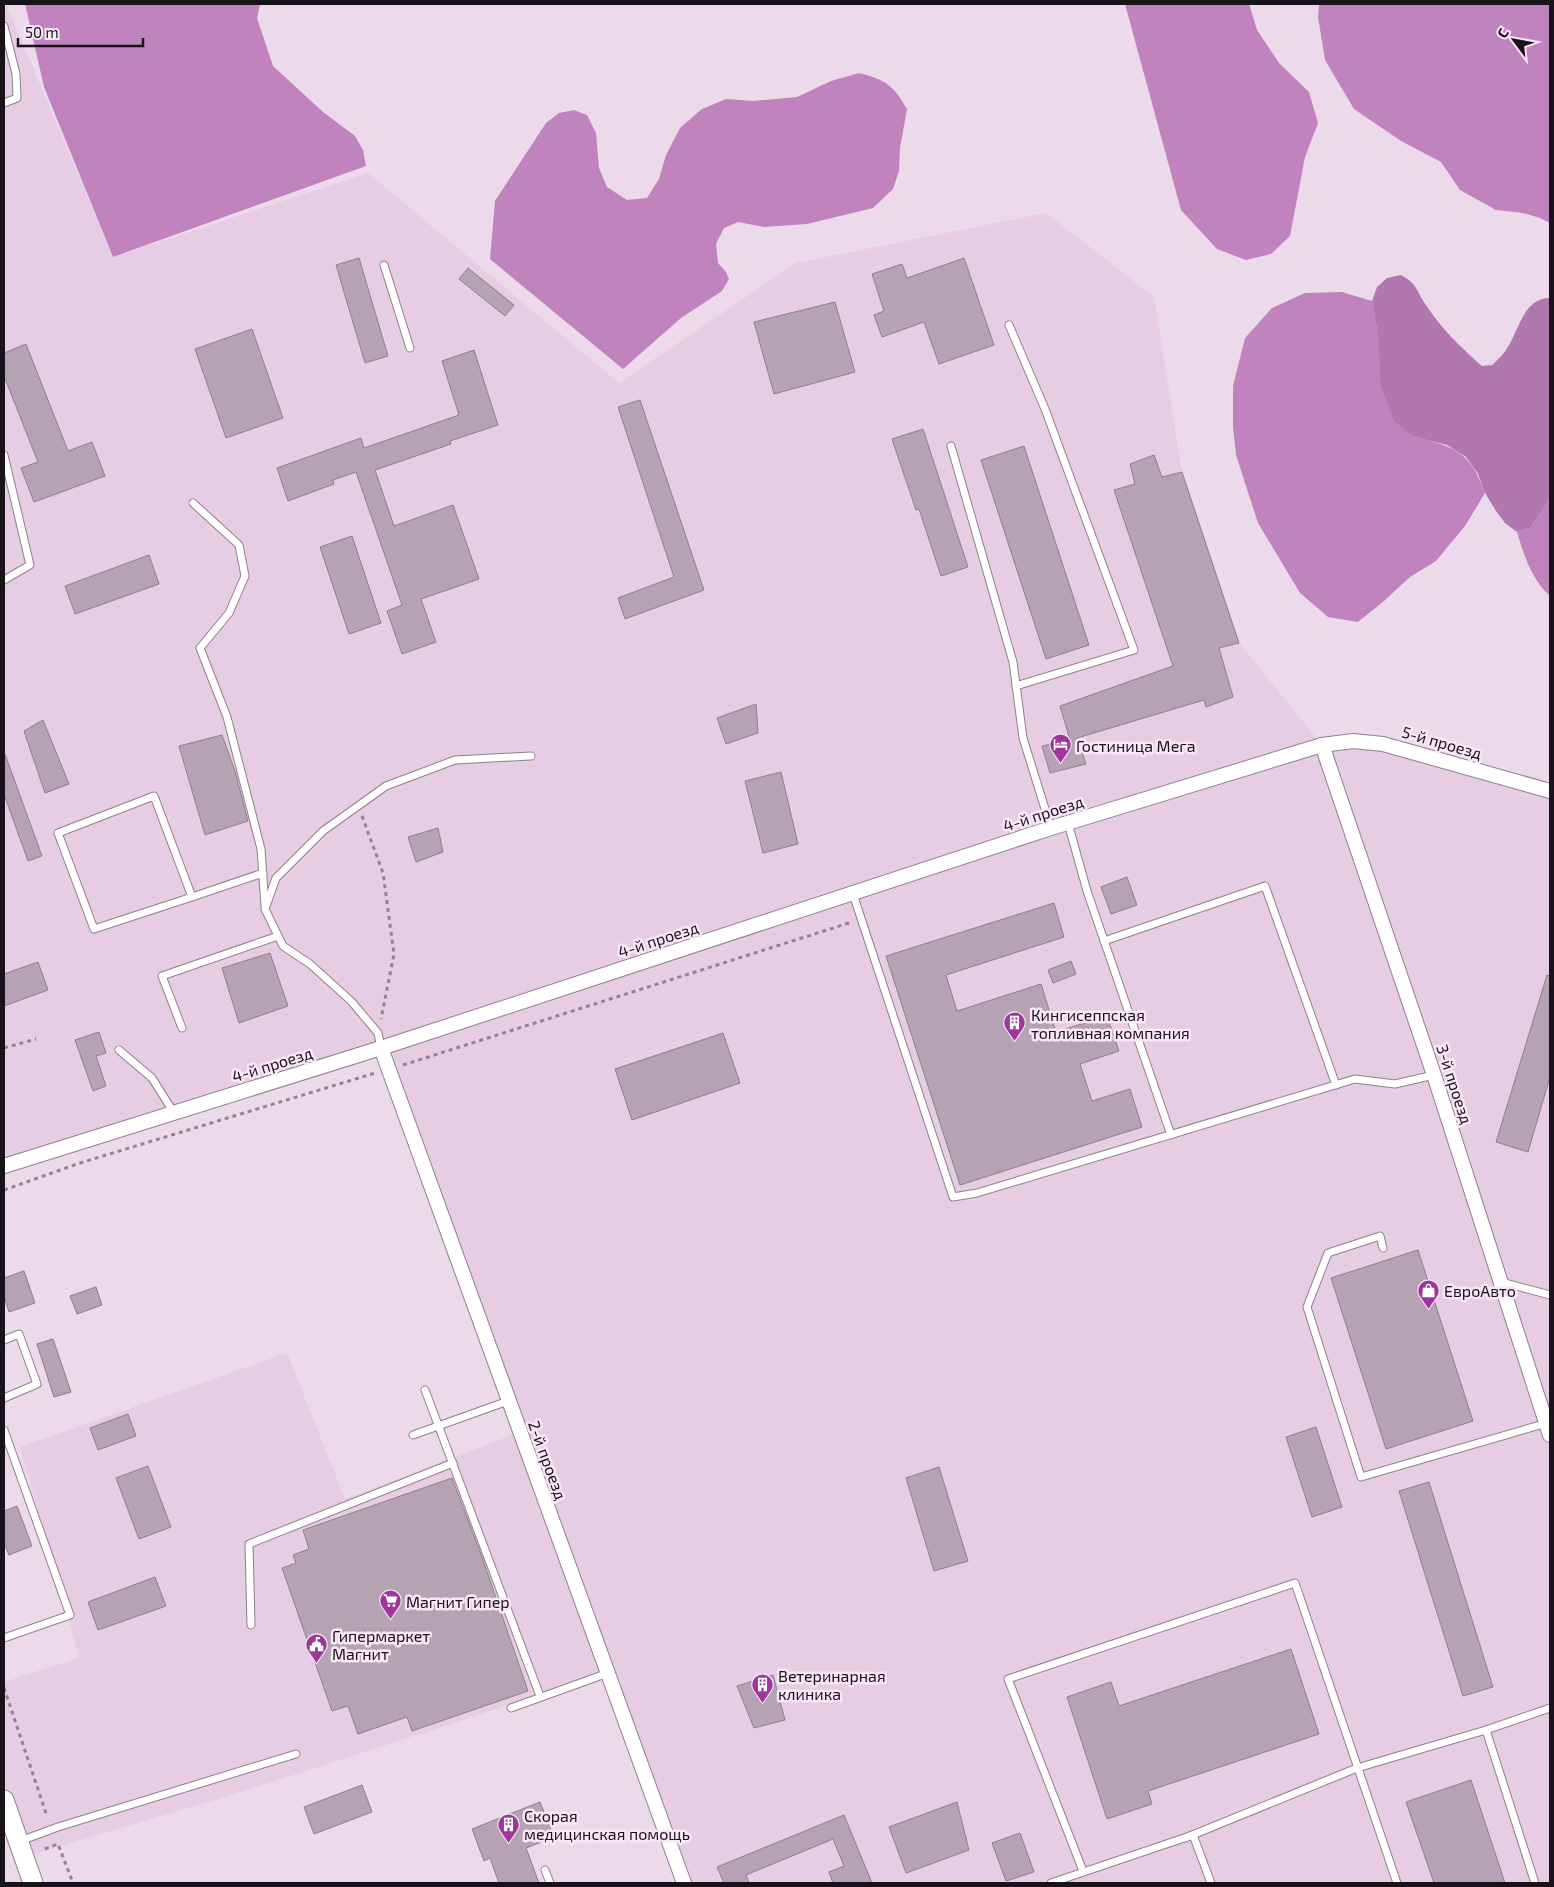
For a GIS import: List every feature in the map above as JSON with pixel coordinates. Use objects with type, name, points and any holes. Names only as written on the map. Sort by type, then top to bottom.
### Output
[{"type":"main road","points":[[4,1800],[33,1883]]},
{"type":"main road","points":[[4,1820],[26,1883]]},
{"type":"street","name":"5-й проезд","points":[[1322,745],[1353,740],[1383,744],[1550,791]]},
{"type":"street","name":"4-й проезд","points":[[4,1166],[381,1048],[1051,828],[1322,745]]},
{"type":"street","name":"3-й проезд","points":[[1322,745],[1434,1075],[1548,1429]]},
{"type":"street","name":"2-й проезд","points":[[381,1048],[684,1883]]},
{"type":"lane","points":[[4,26],[16,74],[17,98],[4,103]]},
{"type":"lane","points":[[384,265],[410,348]]},
{"type":"lane","points":[[1009,324],[1044,409],[1134,650],[1016,686]]},
{"type":"lane","points":[[951,446],[1013,662],[1023,738],[1051,828]]},
{"type":"lane","points":[[4,455],[30,564],[4,580]]},
{"type":"lane","points":[[193,503],[239,545],[245,576],[229,613],[200,648],[226,717],[261,848],[266,909],[283,946],[310,964],[351,1000],[378,1033],[381,1048]]},
{"type":"lane","points":[[266,909],[276,878],[323,831],[386,786],[455,760],[531,756]]},
{"type":"lane","points":[[192,897],[154,796],[58,834],[94,929],[192,897],[263,873]]},
{"type":"lane","points":[[1068,823],[1087,891],[1171,1134]]},
{"type":"lane","points":[[1104,941],[1265,886],[1336,1085]]},
{"type":"lane","points":[[853,894],[953,1197],[977,1193],[1355,1079],[1395,1084],[1434,1075]]},
{"type":"lane","points":[[182,1028],[162,976],[278,936]]},
{"type":"lane","points":[[119,1050],[152,1078],[174,1113]]},
{"type":"lane","points":[[1383,1248],[1380,1236],[1328,1253],[1307,1307],[1362,1477],[1548,1429]]},
{"type":"lane","points":[[1501,1282],[1550,1295]]},
{"type":"lane","points":[[4,1340],[19,1334],[37,1384],[4,1398]]},
{"type":"lane","points":[[425,1390],[540,1696]]},
{"type":"lane","points":[[413,1435],[508,1401]]},
{"type":"lane","points":[[4,1430],[70,1615],[4,1638]]},
{"type":"lane","points":[[251,1625],[250,1544],[454,1464]]},
{"type":"lane","points":[[1083,1871],[1008,1679],[1295,1583],[1397,1883]]},
{"type":"lane","points":[[511,1708],[608,1673]]},
{"type":"lane","points":[[1185,1838],[1358,1768],[1486,1730],[1550,1708]]},
{"type":"lane","points":[[1486,1730],[1535,1883]]},
{"type":"lane","points":[[18,1842],[58,1827],[296,1754]]},
{"type":"lane","points":[[1050,1883],[1193,1835],[1211,1883]]},
{"type":"lane","points":[[545,1870],[550,1883]]},
{"type":"path","points":[[358,806],[383,874],[394,954],[378,1033]]},
{"type":"path","points":[[4,1190],[80,1163],[388,1069],[862,918]]},
{"type":"path","points":[[4,1048],[36,1039]]},
{"type":"path","points":[[4,1688],[47,1816]]},
{"type":"path","points":[[45,1849],[58,1844],[73,1883]]},
{"type":"shaded area","points":[[4,4],[6,4],[113,257],[368,173],[619,383],[796,263],[1046,213],[1154,297],[1182,472],[1239,643],[1322,745],[1383,744],[1550,795],[1550,1883],[689,1883],[381,1048],[4,1166]]},
{"type":"shaded area","points":[[25,4],[260,4],[257,18],[273,66],[323,112],[355,136],[363,150],[366,166],[113,257],[44,87]]},
{"type":"shaded area","points":[[1125,4],[1249,4],[1257,30],[1279,63],[1309,92],[1318,123],[1305,157],[1290,236],[1271,254],[1246,260],[1217,249],[1181,210]]},
{"type":"shaded area","points":[[1319,4],[1550,4],[1550,223],[1523,213],[1496,210],[1460,190],[1441,162],[1401,141],[1354,109],[1325,60],[1318,17]]},
{"type":"shaded area","points":[[859,73],[876,78],[888,85],[907,109],[900,148],[899,171],[893,189],[873,208],[807,224],[764,227],[738,222],[724,228],[716,244],[718,263],[729,279],[722,291],[681,318],[623,369],[490,259],[495,201],[546,123],[559,113],[574,110],[587,115],[596,133],[599,168],[607,187],[627,200],[647,198],[659,179],[666,155],[680,128],[702,109],[726,99],[753,101],[797,97],[831,81]]},
{"type":"shaded area","points":[[1401,275],[1414,285],[1445,330],[1482,366],[1492,365],[1503,354],[1523,317],[1534,303],[1541,299],[1550,298],[1550,499],[1530,528],[1517,532],[1505,523],[1485,493],[1478,474],[1466,457],[1447,445],[1414,437],[1394,421],[1381,386],[1378,335],[1372,301],[1377,287],[1387,278]]},
{"type":"shaded area","points":[[1342,292],[1372,301],[1378,334],[1414,437],[1451,448],[1467,459],[1485,493],[1465,526],[1436,561],[1410,577],[1358,622],[1328,617],[1300,593],[1258,523],[1236,455],[1233,427],[1233,386],[1245,338],[1272,308],[1305,293]]},
{"type":"shaded area","points":[[1550,499],[1550,596],[1533,574],[1517,532],[1530,528]]},
{"type":"shaded area","points":[[287,1353],[345,1499],[520,1432],[608,1673],[238,1793],[24,1857],[4,1800],[4,1682],[100,1651],[79,1657],[20,1447]]},
{"type":"building","points":[[359,258],[388,356],[365,363],[336,265]]},
{"type":"building","points":[[964,258],[994,345],[939,364],[924,322],[882,337],[874,315],[884,311],[872,274],[902,264],[907,278]]},
{"type":"building","points":[[468,268],[514,305],[505,316],[459,279]]},
{"type":"building","points":[[835,302],[855,372],[774,394],[754,322]]},
{"type":"building","points":[[252,329],[283,418],[226,438],[195,349]]},
{"type":"building","points":[[26,344],[68,451],[92,442],[105,476],[34,502],[21,468],[38,462],[4,376],[4,353]]},
{"type":"building","points":[[474,350],[498,425],[450,441],[451,444],[375,470],[394,526],[453,505],[479,579],[421,599],[436,642],[402,654],[387,611],[402,605],[356,472],[333,480],[334,484],[288,501],[277,468],[361,438],[364,448],[459,415],[442,361]]},
{"type":"building","points":[[640,400],[704,590],[625,619],[618,598],[674,577],[618,407]]},
{"type":"building","points":[[923,429],[968,567],[941,576],[919,509],[916,510],[892,439]]},
{"type":"building","points":[[1024,446],[1089,645],[1046,659],[981,460]]},
{"type":"building","points":[[1154,455],[1162,477],[1182,472],[1239,643],[1219,648],[1233,697],[1206,707],[1204,700],[1077,738],[1086,764],[1050,773],[1042,746],[1070,740],[1060,706],[1173,666],[1114,490],[1135,484],[1130,464]]},
{"type":"building","points":[[352,536],[381,623],[349,634],[320,547]]},
{"type":"building","points":[[149,555],[159,584],[75,614],[65,586]]},
{"type":"building","points":[[756,704],[758,733],[726,744],[717,718]]},
{"type":"building","points":[[43,720],[69,784],[45,793],[24,731]]},
{"type":"building","points":[[222,735],[235,771],[248,821],[205,835],[179,746]]},
{"type":"building","points":[[4,754],[42,856],[28,861],[4,794]]},
{"type":"building","points":[[781,772],[798,844],[763,853],[745,781]]},
{"type":"building","points":[[438,828],[443,852],[416,862],[408,837]]},
{"type":"building","points":[[1127,877],[1137,905],[1111,914],[1101,887]]},
{"type":"building","name":"Кингисеппская топливная компания","points":[[1054,903],[1064,937],[946,975],[957,1011],[1041,984],[1056,1032],[1107,1016],[1119,1051],[1080,1064],[1092,1101],[1130,1089],[1142,1127],[960,1185],[886,956]]},
{"type":"building","points":[[270,953],[288,1006],[239,1023],[222,968]]},
{"type":"building","points":[[1071,961],[1076,974],[1053,983],[1048,970]]},
{"type":"building","points":[[38,962],[48,990],[4,1006],[4,974]]},
{"type":"building","points":[[1547,975],[1550,976],[1550,1077],[1528,1152],[1496,1142]]},
{"type":"building","points":[[99,1032],[106,1053],[96,1056],[106,1086],[93,1091],[75,1040]]},
{"type":"building","points":[[723,1033],[740,1083],[632,1120],[615,1069]]},
{"type":"building","points":[[1418,1250],[1473,1421],[1386,1449],[1331,1278]]},
{"type":"building","points":[[24,1271],[35,1303],[9,1312],[4,1296],[4,1278]]},
{"type":"building","points":[[96,1287],[102,1305],[77,1314],[70,1296]]},
{"type":"building","points":[[53,1339],[71,1392],[54,1397],[37,1344]]},
{"type":"building","points":[[128,1414],[136,1436],[98,1450],[90,1428]]},
{"type":"building","points":[[1316,1427],[1342,1507],[1312,1517],[1286,1437]]},
{"type":"building","points":[[148,1466],[171,1527],[139,1539],[116,1478]]},
{"type":"building","points":[[939,1467],[968,1561],[934,1571],[906,1478]]},
{"type":"building","points":[[452,1478],[482,1557],[528,1691],[412,1731],[407,1717],[358,1734],[348,1706],[332,1711],[282,1568],[296,1563],[293,1555],[309,1549],[303,1530]]},
{"type":"building","points":[[1429,1482],[1493,1687],[1463,1696],[1399,1491]]},
{"type":"building","points":[[17,1506],[32,1546],[9,1555],[4,1543],[4,1511]]},
{"type":"building","points":[[155,1577],[166,1606],[98,1630],[88,1602]]},
{"type":"building","points":[[1291,1649],[1319,1734],[1148,1791],[1152,1804],[1107,1819],[1067,1697],[1111,1682],[1119,1706]]},
{"type":"building","name":"Ветеринарная клиника","points":[[773,1675],[785,1720],[754,1728],[737,1686]]},
{"type":"building","points":[[1471,1780],[1505,1883],[1434,1883],[1406,1802]]},
{"type":"building","points":[[362,1785],[372,1812],[314,1834],[304,1807]]},
{"type":"building","name":"Скорая медицинская помощь","points":[[540,1802],[554,1837],[526,1848],[539,1883],[499,1883],[490,1858],[484,1861],[472,1829]]},
{"type":"building","points":[[957,1802],[969,1850],[906,1873],[889,1827]]},
{"type":"building","points":[[844,1815],[872,1883],[833,1883],[829,1872],[844,1866],[833,1839],[746,1875],[749,1883],[724,1883],[717,1867]]},
{"type":"building","points":[[1020,1833],[1034,1872],[1006,1881],[992,1843]]},
{"type":"place","name":"Гостиница Мега","points":[[1060,764]]},
{"type":"place","name":"Кингисеппская топливная компания","points":[[1015,1042]]},
{"type":"place","name":"ЕвроАвто","points":[[1428,1309]]},
{"type":"place","name":"Магнит Гипер","points":[[390,1620]]},
{"type":"place","name":"Гипермаркет Магнит","points":[[316,1663]]},
{"type":"place","name":"Ветеринарная клиника","points":[[762,1703]]},
{"type":"place","name":"Скорая медицинская помощь","points":[[508,1843]]}]
